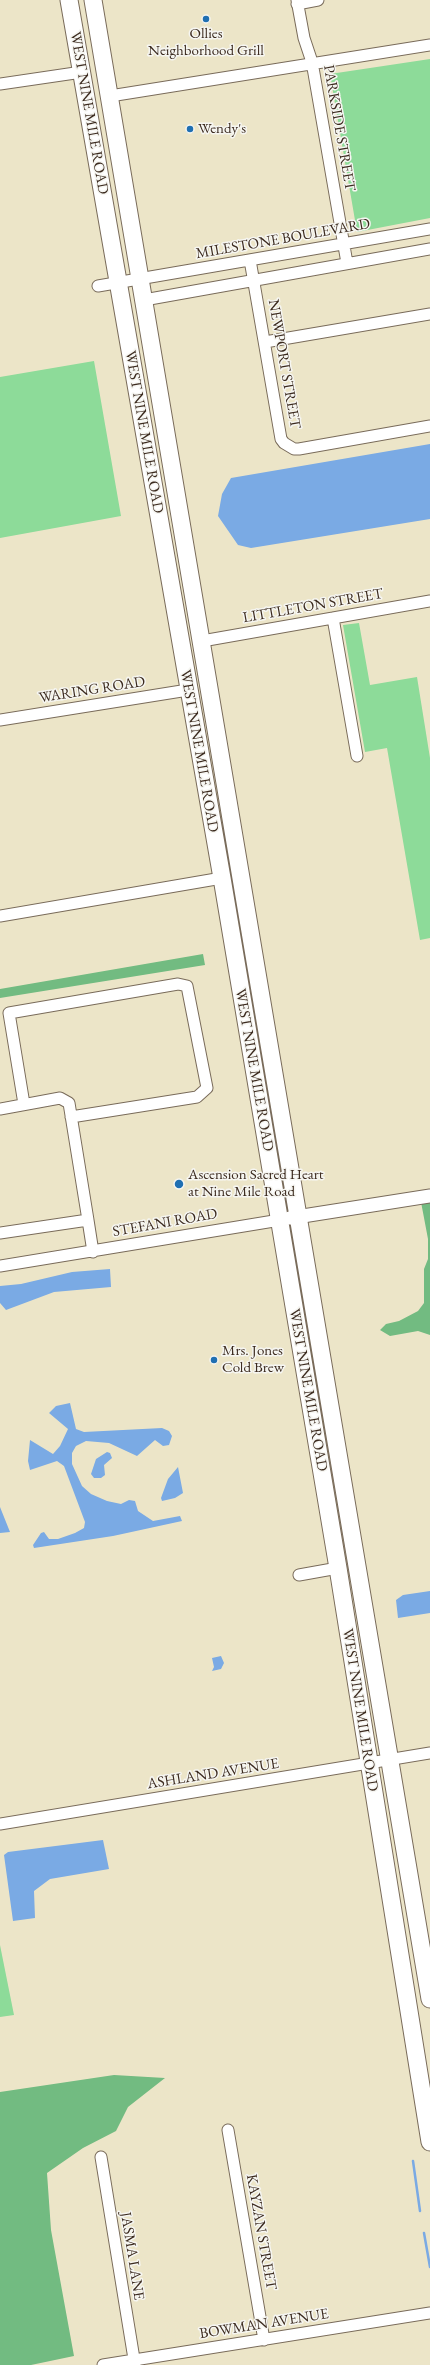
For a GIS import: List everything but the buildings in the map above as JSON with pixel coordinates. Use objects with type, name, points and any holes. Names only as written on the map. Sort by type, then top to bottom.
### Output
[{"type":"main road","name":"WEST NINE MILE ROAD","points":[[69,0],[86,101],[129,280]]},
{"type":"main road","points":[[81,0],[99,37]]},
{"type":"main road","name":"WEST NINE MILE ROAD","points":[[93,0],[110,96],[149,466],[222,878],[280,1220],[427,2112],[430,2142]]},
{"type":"main road","points":[[129,280],[134,291],[144,300]]},
{"type":"main road","points":[[129,280],[126,288],[134,307],[153,422],[168,439]]},
{"type":"main road","name":"WEST NINE MILE ROAD","points":[[144,300],[430,1999]]},
{"type":"main road","points":[[149,466],[165,490],[185,612],[191,628],[202,641]]},
{"type":"main road","points":[[188,690],[199,699],[205,720],[229,851],[238,858]]},
{"type":"main road","points":[[247,1030],[257,1040],[289,1207],[299,1216]]},
{"type":"main road","points":[[280,1220],[286,1224],[294,1239],[320,1395],[332,1410]]},
{"type":"main road","points":[[338,1568],[353,1595],[380,1754],[390,1760]]},
{"type":"main road","points":[[369,1763],[382,1774],[409,1929],[424,1960]]},
{"type":"street","points":[[297,2],[318,0]]},
{"type":"street","name":"PARKSIDE STREET","points":[[297,2],[304,38],[312,62],[347,263]]},
{"type":"street","points":[[110,96],[312,62],[325,63],[430,45]]},
{"type":"street","points":[[0,84],[82,72]]},
{"type":"street","name":"MILESTONE BOULEVARD","points":[[98,286],[430,229]]},
{"type":"street","points":[[144,300],[254,279],[430,249]]},
{"type":"street","name":"NEWPORT STREET","points":[[250,260],[281,438],[288,447],[299,449],[430,426]]},
{"type":"street","points":[[265,342],[430,314]]},
{"type":"street","name":"LITTLETON STREET","points":[[202,641],[430,601]]},
{"type":"street","points":[[333,618],[357,756]]},
{"type":"street","name":"WARING ROAD","points":[[0,720],[188,690]]},
{"type":"street","points":[[0,916],[222,878]]},
{"type":"street","points":[[24,1104],[9,1012],[178,984],[187,986],[207,1088],[197,1097],[71,1117]]},
{"type":"street","points":[[0,1109],[60,1098],[69,1103],[93,1252]]},
{"type":"street","name":"STEFANI ROAD","points":[[0,1266],[93,1252],[299,1216],[430,1196]]},
{"type":"street","points":[[0,1233],[88,1220]]},
{"type":"street","points":[[299,1575],[338,1568]]},
{"type":"street","name":"ASHLAND AVENUE","points":[[0,1824],[430,1753]]},
{"type":"street","name":"KAYZAN STREET","points":[[228,2130],[264,2340]]},
{"type":"street","name":"JASMA LANE","points":[[101,2157],[134,2363]]},
{"type":"street","name":"BOWMAN AVENUE","points":[[103,2365],[134,2363],[430,2313]]},
{"type":"green space","points":[[430,59],[430,218],[357,232],[330,74]]},
{"type":"green space","points":[[94,361],[121,516],[0,538],[0,377]]},
{"type":"green space","points":[[359,623],[370,685],[417,677],[430,758],[430,938],[420,940],[387,748],[365,752],[343,625]]},
{"type":"green space","points":[[203,954],[205,965],[0,998],[0,989]]},
{"type":"green space","points":[[430,1200],[430,1335],[418,1331],[390,1336],[380,1330],[386,1324],[399,1321],[418,1311],[424,1303],[424,1269],[428,1259],[428,1239],[421,1202]]},
{"type":"green space","points":[[0,1945],[14,2015],[0,2017]]},
{"type":"green space","points":[[114,2075],[165,2078],[128,2107],[116,2131],[83,2148],[47,2173],[51,2230],[74,2356],[31,2365],[0,2365],[0,2092]]},
{"type":"water","points":[[430,444],[430,519],[251,548],[238,545],[218,516],[222,494],[231,478]]},
{"type":"water","points":[[110,1269],[111,1287],[54,1292],[6,1310],[0,1303],[0,1286],[21,1284],[72,1272]]},
{"type":"water","points":[[70,1403],[76,1429],[84,1432],[162,1428],[169,1431],[172,1436],[169,1445],[163,1446],[155,1440],[137,1456],[109,1443],[86,1441],[76,1446],[72,1453],[72,1464],[82,1486],[91,1494],[107,1501],[121,1504],[129,1500],[135,1501],[138,1511],[153,1521],[180,1516],[182,1521],[113,1536],[34,1548],[33,1545],[41,1533],[44,1532],[49,1539],[58,1539],[84,1528],[85,1522],[64,1466],[57,1461],[30,1470],[28,1461],[30,1440],[53,1454],[60,1446],[68,1429],[49,1413],[56,1406]]},
{"type":"water","points":[[107,1452],[110,1453],[112,1458],[104,1465],[105,1475],[101,1478],[94,1478],[91,1474],[96,1459]]},
{"type":"water","points":[[178,1467],[183,1493],[175,1498],[162,1501],[161,1498],[168,1479]]},
{"type":"water","points":[[0,1507],[10,1532],[0,1533]]},
{"type":"water","points":[[430,1591],[430,1613],[398,1618],[396,1600],[403,1595]]},
{"type":"water","points":[[221,1656],[224,1663],[221,1669],[212,1671],[214,1667],[212,1658]]},
{"type":"water","points":[[103,1840],[109,1869],[50,1879],[34,1891],[35,1918],[13,1921],[4,1855],[8,1852]]},
{"type":"waterway","points":[[413,2161],[420,2211]]},
{"type":"waterway","points":[[424,2233],[430,2267]]},
{"type":"place","name":"Ollies Neighborhood Grill","points":[[206,19]]},
{"type":"place","name":"Wendy's","points":[[190,129]]},
{"type":"place","name":"Ascension Sacred Heart at Nine Mile Road","points":[[179,1184]]},
{"type":"place","name":"Mrs. Jones Cold Brew","points":[[214,1360]]}]
